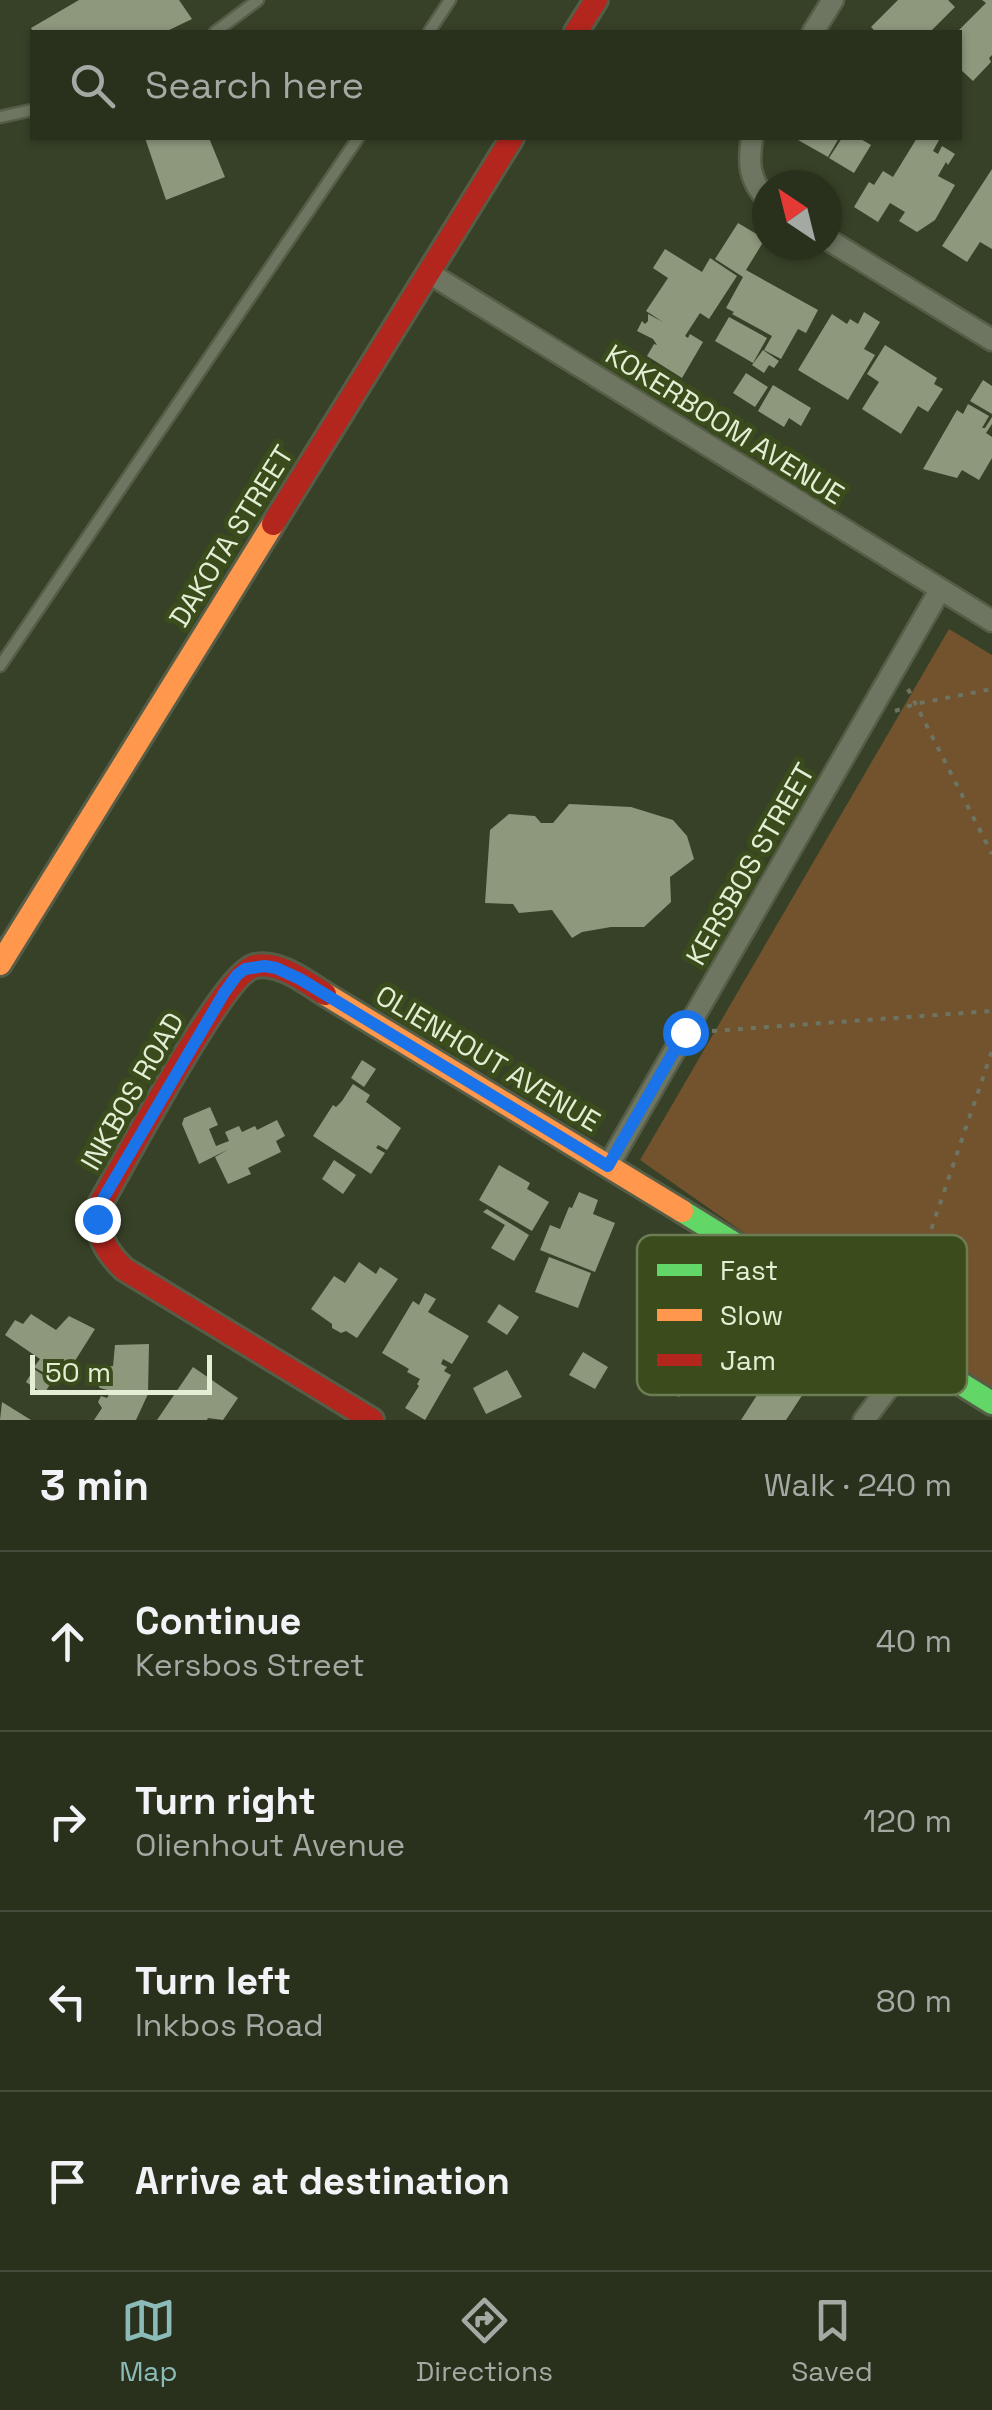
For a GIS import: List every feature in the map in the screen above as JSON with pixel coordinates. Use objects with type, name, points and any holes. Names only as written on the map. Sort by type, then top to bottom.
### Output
[{"type":"street","points":[[577,30],[596,0]]},
{"type":"street","points":[[814,30],[833,0]]},
{"type":"street","name":"DAKOTA STREET","points":[[0,964],[511,140]]},
{"type":"street","points":[[752,140],[752,178]]},
{"type":"street","points":[[842,248],[992,340]]},
{"type":"street","name":"KOKERBOOM AVENUE","points":[[429,273],[992,621]]},
{"type":"street","name":"KERSBOS STREET","points":[[608,1166],[940,590]]},
{"type":"street","name":"OLIENHOUT AVENUE","points":[[254,966],[276,968],[300,979],[719,1235]]},
{"type":"street","name":"INKBOS ROAD","points":[[254,966],[237,975],[224,993],[100,1204],[98,1229],[106,1250],[124,1269],[372,1420]]},
{"type":"street","name":"OLIENHOUT AVENUE","points":[[967,1388],[992,1403]]},
{"type":"street","points":[[864,1420],[878,1395]]},
{"type":"lane","points":[[218,30],[258,0]]},
{"type":"lane","points":[[430,30],[450,0]]},
{"type":"lane","points":[[0,116],[30,110]]},
{"type":"lane","points":[[0,666],[357,140]]},
{"type":"path","points":[[863,724],[916,704],[992,689]]},
{"type":"path","points":[[920,714],[992,854]]},
{"type":"path","points":[[732,1030],[992,1011]]},
{"type":"path","points":[[937,1235],[992,1051]]},
{"type":"shaded area","points":[[949,629],[992,655],[992,1406],[967,1389],[967,1235],[747,1235],[640,1160]]},
{"type":"building","points":[[79,0],[179,0],[192,19],[169,30],[31,28]]},
{"type":"building","points":[[898,0],[948,0],[955,7],[932,30],[871,27]]},
{"type":"building","points":[[982,0],[992,0],[991,62],[973,81],[962,71],[959,30],[986,3]]},
{"type":"building","points":[[146,140],[210,140],[225,177],[166,200]]},
{"type":"building","points":[[798,140],[838,140],[828,157]]},
{"type":"building","points":[[841,140],[862,140],[871,145],[854,173],[829,158]]},
{"type":"building","points":[[916,140],[939,140],[933,151],[938,154],[942,146],[955,154],[938,176],[955,185],[935,220],[917,232],[899,221],[905,212],[890,203],[878,222],[854,207],[869,182],[874,185],[883,171],[893,177]]},
{"type":"building","points":[[992,169],[992,249],[980,242],[967,262],[942,246]]},
{"type":"building","points":[[738,223],[752,231],[752,260],[746,270],[818,310],[806,333],[798,329],[781,359],[764,350],[772,336],[726,308],[743,277],[715,259]]},
{"type":"building","points":[[665,249],[702,272],[710,258],[737,276],[709,319],[700,313],[685,336],[690,334],[703,342],[682,378],[647,356],[657,345],[637,331],[642,321],[648,321],[648,314],[663,322],[646,311],[668,278],[653,268]]},
{"type":"building","points":[[864,312],[880,322],[864,349],[875,355],[848,400],[798,370],[832,314],[847,324],[850,319],[858,324]]},
{"type":"building","points":[[729,317],[767,338],[753,363],[715,341]]},
{"type":"building","points":[[885,345],[937,378],[934,384],[943,389],[928,412],[918,406],[901,434],[862,409],[879,382],[867,374]]},
{"type":"building","points":[[763,350],[779,361],[774,368],[769,365],[764,373],[752,365]]},
{"type":"building","points":[[746,373],[768,387],[755,407],[733,393]]},
{"type":"building","points":[[983,380],[992,386],[992,414],[970,401]]},
{"type":"building","points":[[773,385],[811,408],[801,426],[789,418],[784,427],[758,411]]},
{"type":"building","points":[[968,404],[989,416],[982,428],[992,417],[986,433],[992,437],[992,458],[979,480],[962,470],[957,478],[923,469],[957,410],[963,414]]},
{"type":"building","points":[[569,804],[631,807],[673,820],[687,836],[694,859],[670,877],[671,902],[644,927],[611,927],[582,932],[572,938],[552,910],[519,913],[513,904],[485,903],[490,830],[509,814],[535,816],[541,823],[553,823]]},
{"type":"building","points":[[362,1060],[376,1069],[364,1087],[351,1078]]},
{"type":"building","points":[[353,1084],[370,1095],[366,1102],[401,1128],[387,1150],[378,1145],[376,1148],[385,1153],[371,1174],[313,1136],[333,1105],[336,1107],[342,1101]]},
{"type":"building","points":[[210,1107],[218,1125],[209,1129],[216,1146],[229,1141],[225,1132],[239,1126],[242,1132],[255,1126],[257,1130],[277,1120],[285,1136],[276,1141],[281,1152],[248,1168],[251,1174],[228,1184],[215,1157],[229,1149],[199,1164],[182,1124],[184,1118]]},
{"type":"building","points":[[334,1160],[356,1175],[343,1194],[322,1179]]},
{"type":"building","points":[[499,1165],[530,1183],[527,1189],[549,1202],[532,1231],[479,1200]]},
{"type":"building","points":[[579,1192],[598,1200],[593,1214],[615,1223],[595,1272],[540,1250],[550,1225],[560,1229]]},
{"type":"building","points":[[487,1209],[529,1235],[514,1261],[491,1248],[505,1225],[483,1212]]},
{"type":"building","points":[[549,1257],[591,1273],[578,1308],[535,1292]]},
{"type":"building","points":[[359,1262],[376,1274],[380,1267],[398,1279],[357,1338],[332,1328],[311,1309],[334,1276],[345,1283]]},
{"type":"building","points":[[425,1293],[436,1299],[428,1312],[469,1336],[452,1364],[443,1359],[441,1364],[447,1367],[444,1371],[451,1375],[425,1420],[405,1408],[420,1379],[382,1353],[413,1301],[419,1305]]},
{"type":"building","points":[[499,1304],[519,1317],[507,1335],[487,1322]]},
{"type":"building","points":[[31,1314],[56,1330],[69,1316],[95,1329],[61,1383],[34,1367],[40,1359],[5,1335],[15,1320],[23,1324]]},
{"type":"building","points":[[149,1344],[148,1394],[136,1420],[94,1420],[102,1408],[98,1402],[101,1396],[107,1398],[111,1391],[96,1383],[99,1367],[113,1366],[115,1345]]},
{"type":"building","points":[[583,1352],[608,1367],[595,1389],[569,1375]]},
{"type":"building","points":[[193,1367],[238,1398],[223,1420],[157,1420]]},
{"type":"building","points":[[34,1369],[52,1381],[44,1394],[26,1382]]},
{"type":"building","points":[[507,1370],[522,1397],[486,1414],[473,1388]]},
{"type":"building","points":[[757,1395],[802,1395],[786,1420],[741,1420]]},
{"type":"building","points":[[2,1402],[31,1420],[0,1420]]},
{"type":"traffic: fast","points":[[682,1211],[721,1235]]},
{"type":"traffic: fast","points":[[967,1388],[992,1403]]},
{"type":"traffic: slow","points":[[0,964],[273,524]]},
{"type":"traffic: slow","points":[[325,994],[682,1211]]},
{"type":"traffic: jam","points":[[577,30],[596,0]]},
{"type":"traffic: jam","points":[[273,524],[511,140]]},
{"type":"traffic: jam","points":[[325,994],[292,974],[264,965],[255,966],[240,977],[220,1001],[150,1114],[100,1204],[99,1223],[106,1247],[124,1269],[372,1420]]},
{"type":"route","points":[[97,1219],[100,1204],[224,993],[237,975],[254,966],[276,968],[300,979],[608,1166],[685,1032]]}]
